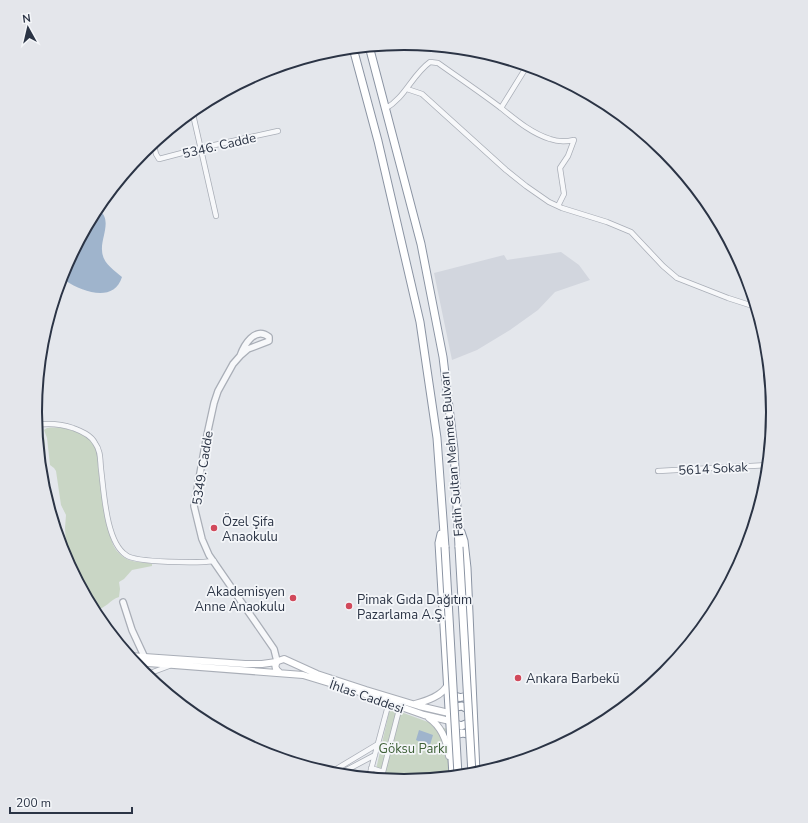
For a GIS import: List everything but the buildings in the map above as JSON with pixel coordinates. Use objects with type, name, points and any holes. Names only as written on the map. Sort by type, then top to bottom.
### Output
[{"type":"highway","name":"Fatih Sultan Mehmet Bulvarı","points":[[370,51],[421,244],[443,357],[454,449],[472,767]]},
{"type":"highway","name":"Fatih Sultan Mehmet Bulvarı","points":[[354,53],[378,141],[420,322],[437,438],[458,769]]},
{"type":"highway","points":[[443,524],[439,543],[452,770]]},
{"type":"highway","points":[[458,524],[464,542],[466,555],[476,767]]},
{"type":"highway","points":[[448,687],[453,696],[460,698],[467,696],[472,690]]},
{"type":"highway","points":[[449,713],[459,706],[466,707],[473,712]]},
{"type":"highway","points":[[450,721],[458,726],[465,726],[473,720]]},
{"type":"highway","points":[[451,741],[456,735],[463,733],[469,735],[474,740]]},
{"type":"main road","points":[[141,660],[145,658],[246,664],[262,664],[285,660],[289,666],[288,670],[282,672],[275,667],[277,662]]},
{"type":"main road","name":"İhlas Caddesi","points":[[285,660],[317,674],[414,705],[449,713]]},
{"type":"main road","name":"İhlas Caddesi","points":[[143,662],[169,666],[282,672],[308,676],[424,715],[450,721]]},
{"type":"main road","points":[[414,705],[424,702],[448,687]]},
{"type":"main road","points":[[424,715],[436,722],[445,738],[451,770]]},
{"type":"street","points":[[386,109],[393,105],[425,66],[430,62],[438,63],[518,122],[540,135],[556,141],[563,142],[574,140],[568,156],[560,168],[564,194],[558,206]]},
{"type":"street","points":[[501,108],[524,70]]},
{"type":"street","points":[[407,89],[422,94],[506,170],[549,202],[631,232],[663,266],[677,278],[750,305]]},
{"type":"street","points":[[194,117],[216,216]]},
{"type":"street","name":"5346. Cadde","points":[[155,149],[159,159],[278,131]]},
{"type":"street","name":"5349. Cadde","points":[[240,356],[248,350],[269,341],[269,337],[266,334],[252,337],[244,346],[240,356],[229,371],[214,402],[194,499],[195,513],[206,548],[274,649],[277,662]]},
{"type":"street","points":[[43,425],[53,424],[76,429],[87,435],[95,443],[99,451],[112,533],[119,549],[127,556],[131,558],[202,563],[214,561]]},
{"type":"street","name":"5614 Sokak","points":[[658,471],[762,465]]},
{"type":"street","points":[[123,602],[132,630],[145,658]]},
{"type":"street","points":[[274,649],[285,660]]},
{"type":"street","points":[[153,672],[169,666]]},
{"type":"street","points":[[370,772],[388,702]]},
{"type":"street","points":[[371,768],[383,772],[400,706]]},
{"type":"street","points":[[343,768],[378,744]]},
{"type":"street","points":[[344,768],[375,755]]},
{"type":"shaded area","points":[[561,252],[579,265],[590,280],[555,292],[538,310],[510,330],[477,350],[452,360],[434,273],[504,255],[507,260]]},
{"type":"green space","points":[[47,428],[67,429],[81,433],[91,442],[97,453],[104,510],[111,540],[114,546],[123,557],[131,561],[152,564],[152,566],[132,570],[119,582],[119,597],[101,608],[79,572],[66,539],[66,515],[61,505],[56,471],[50,465],[47,438],[44,430]]},
{"type":"green space","points":[[43,432],[45,440],[45,455]]},
{"type":"green space","name":"Göksu Parkı","points":[[390,708],[447,729],[449,770],[404,774],[375,772]]},
{"type":"water","points":[[101,213],[106,224],[102,245],[104,259],[109,266],[122,277],[118,285],[105,293],[97,293],[81,289],[67,281],[79,251]]},
{"type":"water","points":[[419,730],[433,735],[430,745],[426,744],[425,748],[418,746],[420,742],[416,740]]},
{"type":"place","name":"Özel Şifa Anaokulu","points":[[214,528]]},
{"type":"place","name":"Akademisyen Anne Anaokulu","points":[[293,598]]},
{"type":"place","name":"Pimak Gıda Dağıtım Pazarlama A.Ş.","points":[[349,606]]},
{"type":"place","name":"Ankara Barbekü","points":[[518,678]]}]
